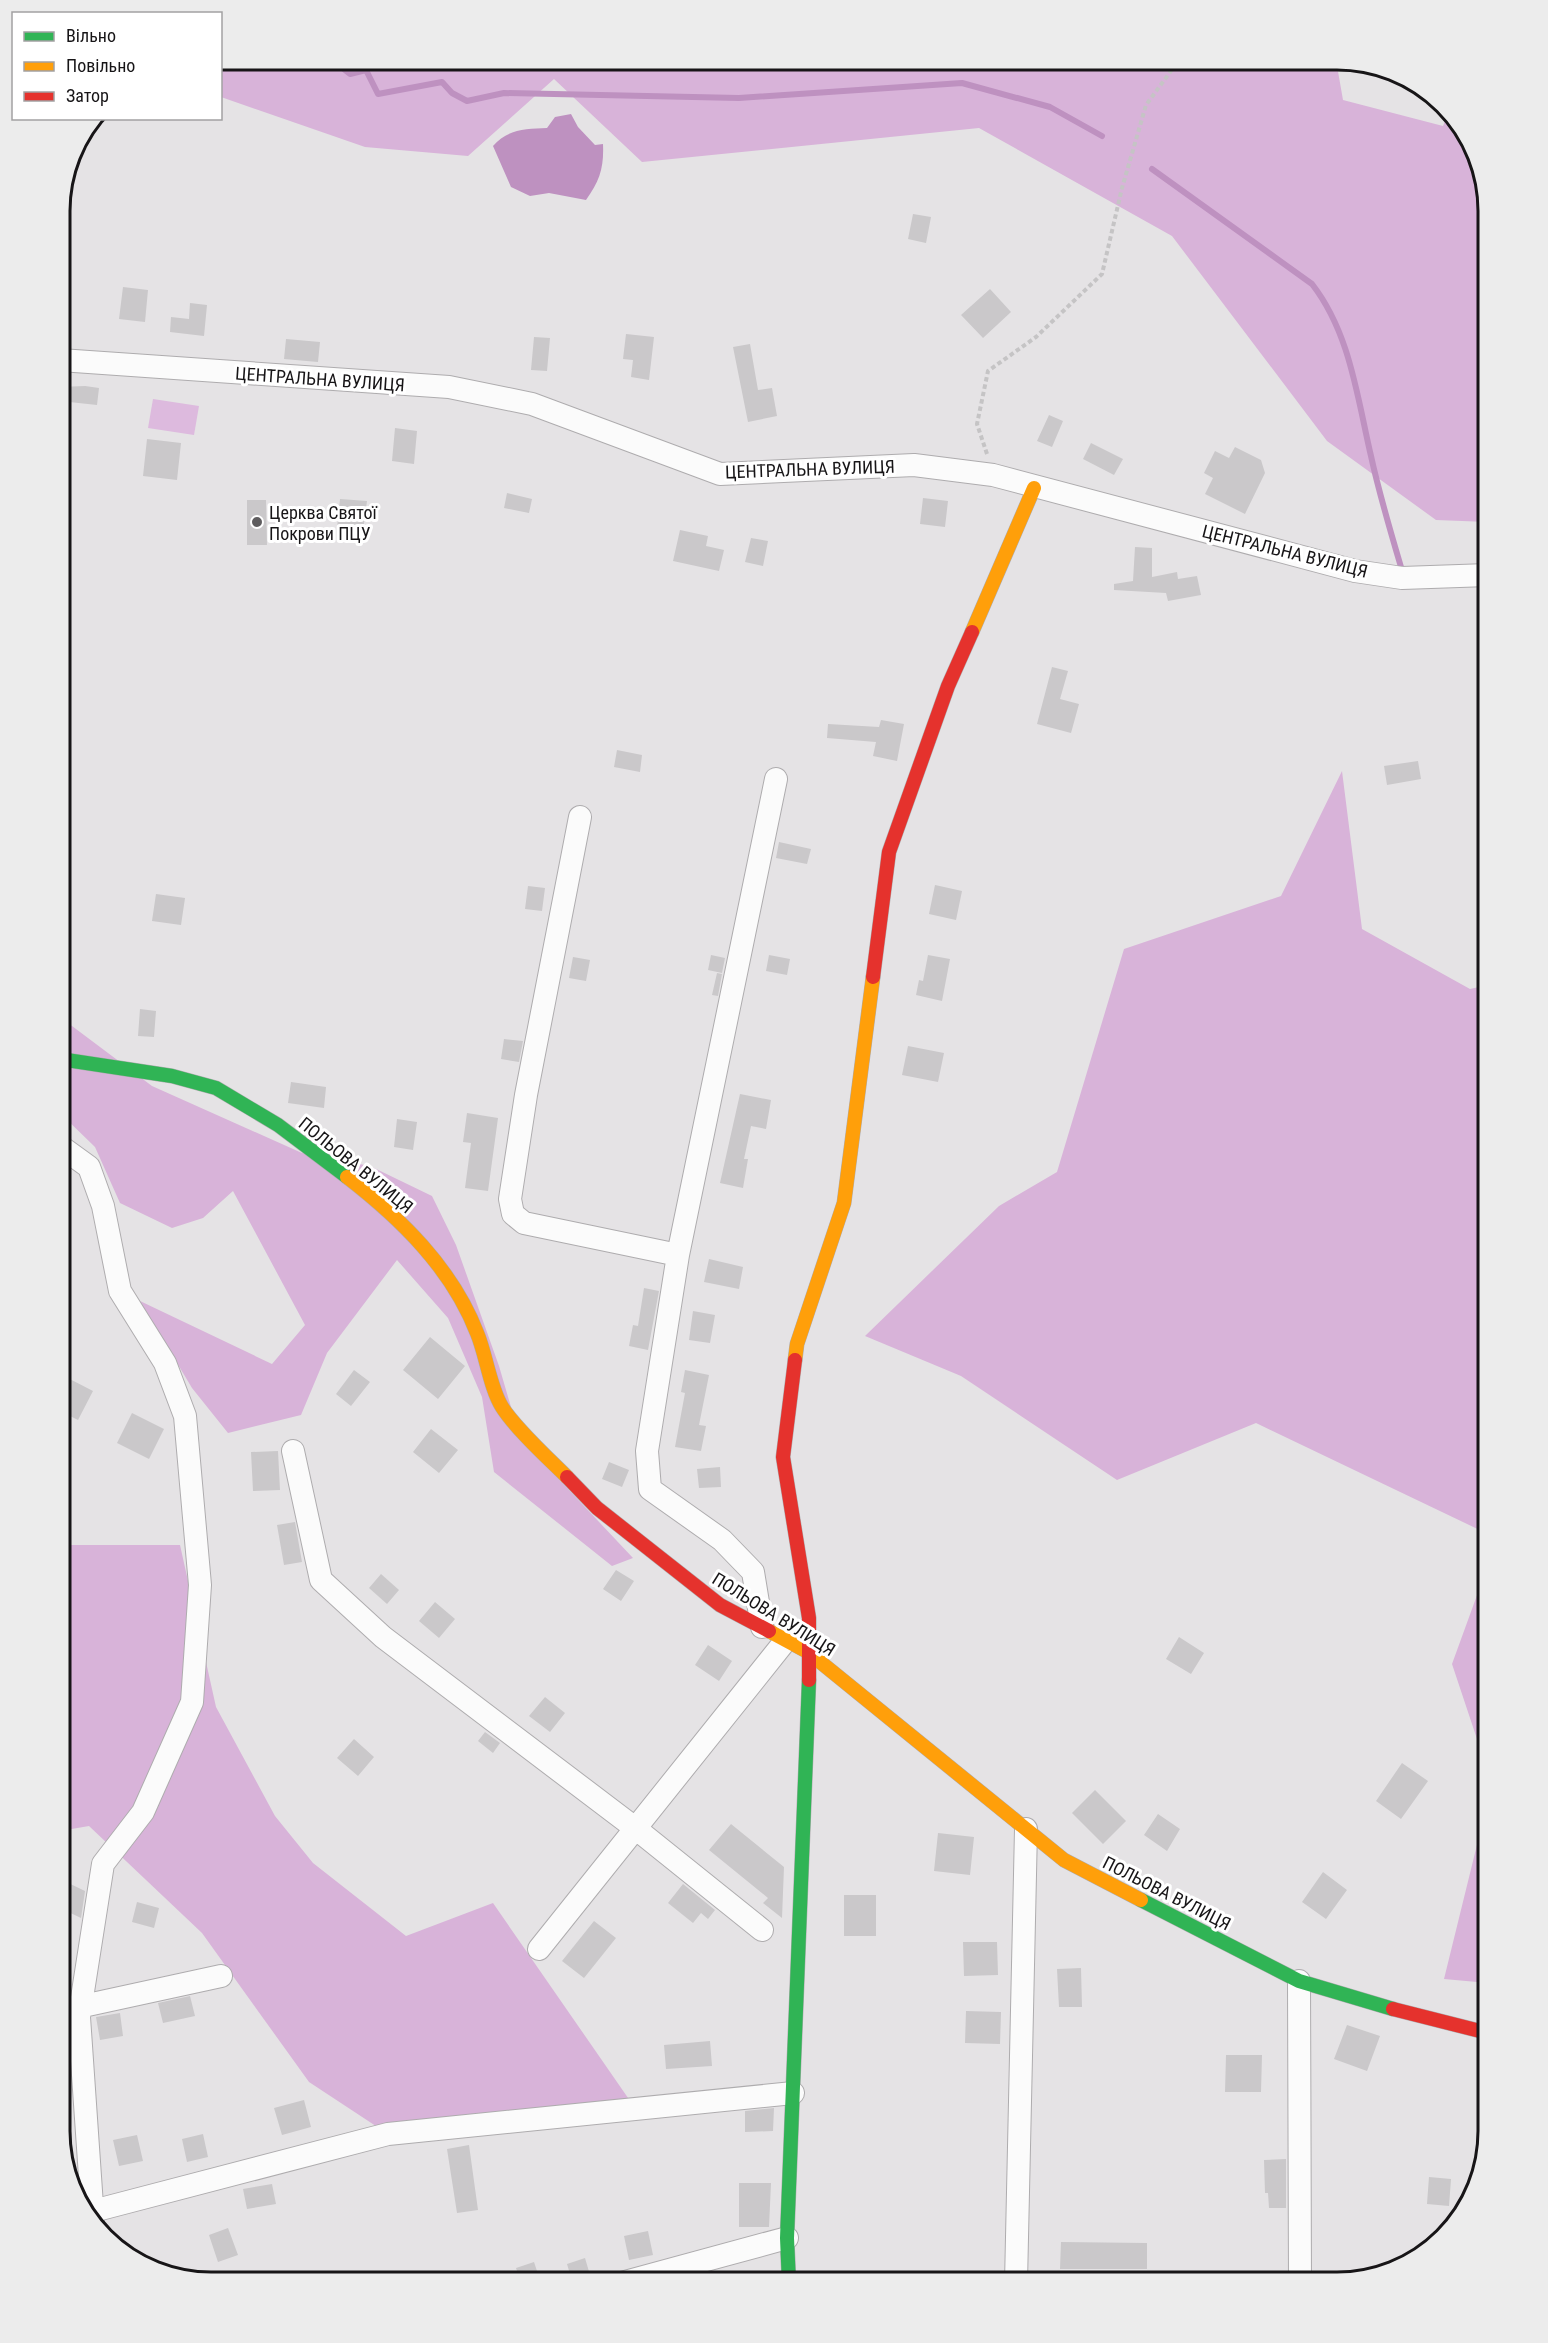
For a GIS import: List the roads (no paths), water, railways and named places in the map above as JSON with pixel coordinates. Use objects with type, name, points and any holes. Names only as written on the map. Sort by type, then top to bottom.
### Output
[{"type":"street","name":"ЦЕНТРАЛЬНА ВУЛИЦЯ","points":[[71,361],[449,387],[532,404],[720,474],[914,465],[993,475],[1034,488],[1179,523],[1242,543],[1355,571],[1402,578],[1478,575]]},
{"type":"street","points":[[789,2272],[787,2238],[809,1618],[783,1457],[797,1344],[844,1203],[889,852],[948,686],[1034,488]]},
{"type":"street","points":[[762,1627],[753,1572],[722,1540],[651,1489],[647,1451],[678,1255],[776,779]]},
{"type":"street","points":[[580,817],[526,1095],[510,1199],[513,1214],[524,1223],[678,1255]]},
{"type":"street","name":"ПОЛЬОВА ВУЛИЦЯ","points":[[71,1061],[172,1076],[216,1088],[278,1125],[379,1202],[419,1241],[457,1292],[477,1332],[501,1406],[597,1508],[720,1605],[808,1652],[1064,1860],[1299,1981],[1374,2004],[1478,2030]]},
{"type":"street","points":[[71,1154],[89,1167],[103,1206],[120,1291],[165,1363],[177,1391],[184,1416],[200,1585],[192,1702],[143,1812],[103,1864],[71,2008]]},
{"type":"street","points":[[293,1451],[321,1580],[383,1637],[635,1828],[762,1930]]},
{"type":"street","points":[[539,1949],[786,1640]]},
{"type":"street","points":[[1016,2272],[1026,1829]]},
{"type":"street","points":[[71,2008],[221,1976]]},
{"type":"street","points":[[1299,1981],[1300,2272]]},
{"type":"street","points":[[71,2008],[79,2016],[92,2207]]},
{"type":"street","points":[[98,2215],[388,2134],[793,2093]]},
{"type":"street","points":[[662,2272],[787,2238]]},
{"type":"waterway","points":[[345,70],[350,74],[365,70]]},
{"type":"waterway","points":[[366,70],[378,94],[442,82],[452,93],[467,101],[504,93],[739,98],[962,83],[1050,107],[1102,136]]},
{"type":"waterway","points":[[1152,169],[1312,284],[1325,303],[1344,344],[1401,567]]},
{"type":"place","name":"Церква Святої Покрови ПЦУ","points":[[257,522]]}]
